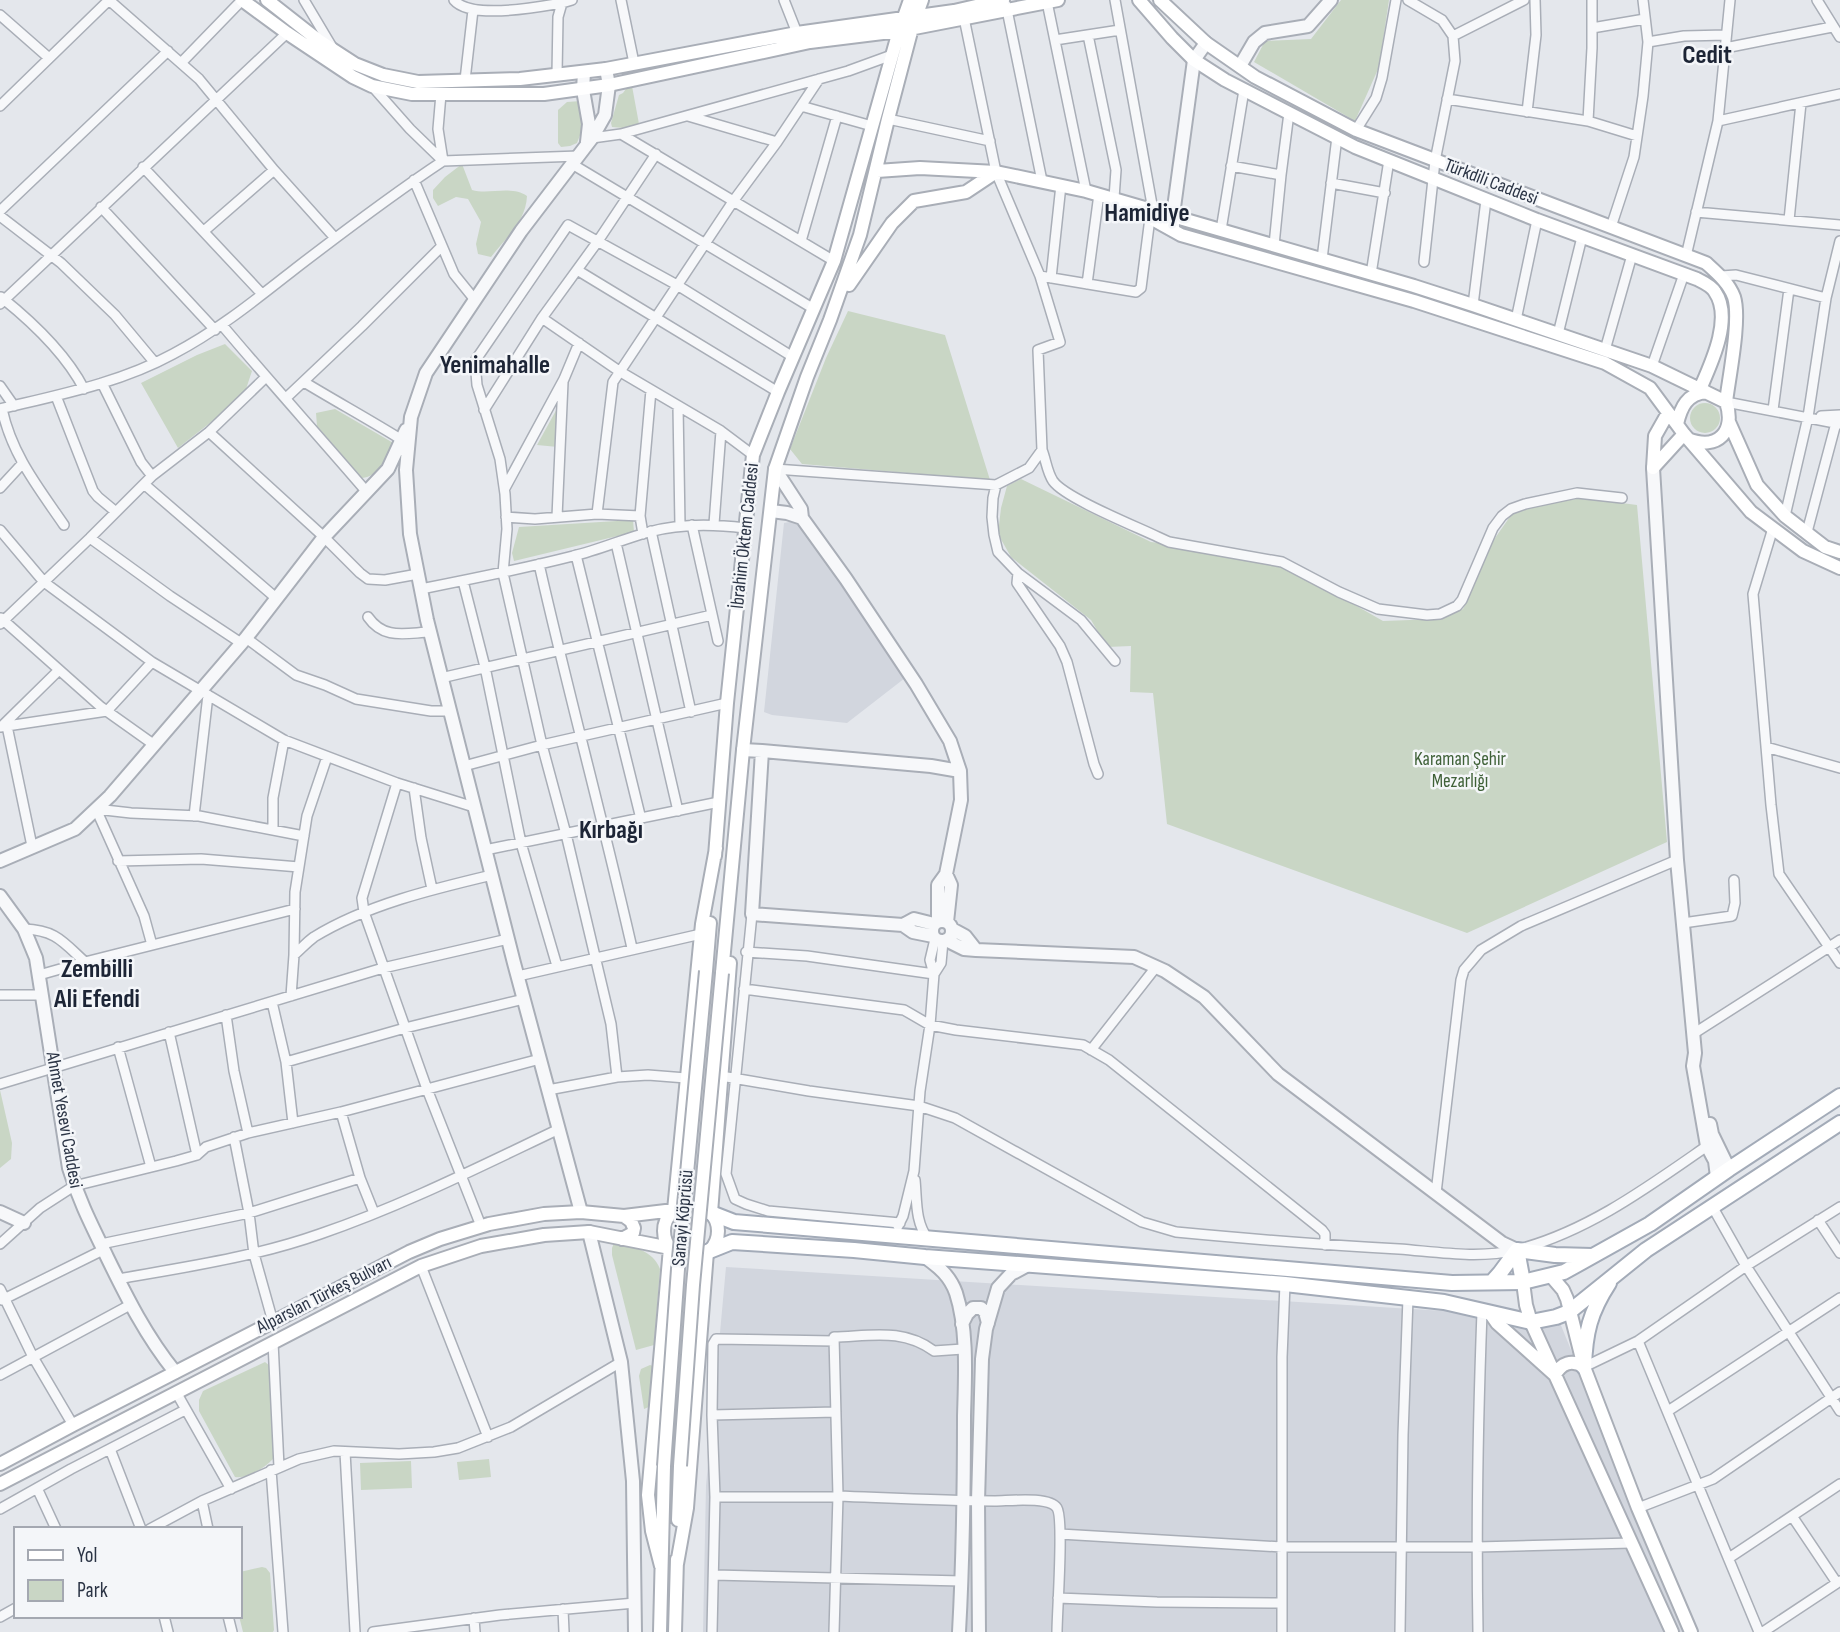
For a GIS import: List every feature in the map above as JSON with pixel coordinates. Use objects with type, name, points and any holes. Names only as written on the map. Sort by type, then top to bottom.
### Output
[{"type":"main road","points":[[242,0],[353,77],[372,86],[412,94],[544,94],[583,90],[810,41],[908,23],[971,7],[1053,1]]},
{"type":"main road","points":[[267,0],[355,64],[383,75],[418,82],[520,79],[584,72],[797,33],[964,18],[1005,3]]},
{"type":"main road","name":"İbrahim Öktem Caddesi","points":[[722,973],[743,750],[775,469],[860,235],[877,172],[911,0]]},
{"type":"main road","name":"İbrahim Öktem Caddesi","points":[[706,971],[727,703],[753,455],[834,261],[892,55],[922,0]]},
{"type":"main road","points":[[953,0],[971,7]]},
{"type":"main road","name":"Türkdili Caddesi","points":[[1139,0],[1194,60],[1224,80],[1289,113],[1434,179],[1697,279],[1715,290],[1722,308],[1721,328],[1703,391]]},
{"type":"main road","name":"Türkdili Caddesi","points":[[1160,0],[1206,43],[1255,76],[1356,130],[1706,263],[1721,276]]},
{"type":"main road","points":[[877,172],[920,168],[996,172],[1092,192],[1114,198],[1155,217],[1181,234],[1414,301],[1605,363],[1650,388],[1683,432],[1751,512],[1803,551],[1840,568]]},
{"type":"main road","points":[[830,320],[853,276],[892,223],[914,201],[966,192],[996,172]]},
{"type":"main road","points":[[1155,217],[1172,215],[1473,306],[1652,366],[1726,402]]},
{"type":"main road","points":[[1683,432],[1698,443],[1707,443],[1721,437],[1729,422],[1726,402],[1736,317],[1734,297],[1721,276]]},
{"type":"main road","points":[[1653,468],[1683,432],[1682,405],[1687,399],[1703,391]]},
{"type":"main road","points":[[1653,468],[1655,436],[1668,413]]},
{"type":"main road","points":[[1729,422],[1757,485],[1785,516],[1825,547],[1840,552]]},
{"type":"main road","points":[[753,455],[775,469]]},
{"type":"main road","points":[[748,505],[757,510],[771,511]]},
{"type":"main road","points":[[674,1210],[701,933],[716,848]]},
{"type":"main road","points":[[675,1632],[677,1564],[687,1508],[707,1252],[716,1237],[715,1221],[711,1213],[728,1077],[733,854]]},
{"type":"main road","name":"Sanayi Köprüsü","points":[[662,1566],[664,1466],[678,1269],[706,971]]},
{"type":"main road","name":"Sanayi Köprüsü","points":[[677,1564],[680,1466],[693,1285],[722,973]]},
{"type":"main road","points":[[1840,1096],[1650,1224],[1564,1272],[1522,1282],[1452,1283],[734,1222],[697,1205],[681,1206],[674,1210],[664,1224],[664,1233],[666,1241],[676,1254],[692,1258],[732,1242],[854,1250],[1285,1284],[1444,1302],[1531,1322],[1569,1312],[1646,1250],[1840,1122]]},
{"type":"main road","name":"Alparslan Türkeş Bulvarı","points":[[0,1464],[174,1372],[409,1252],[440,1239],[481,1226],[544,1214],[581,1212],[624,1216],[674,1210]]},
{"type":"main road","points":[[622,1239],[633,1233],[634,1228],[631,1221],[624,1216]]},
{"type":"main road","points":[[732,1242],[727,1233],[734,1222]]},
{"type":"main road","name":"Alparslan Türkeş Bulvarı","points":[[0,1484],[421,1266],[481,1246],[544,1235],[589,1232],[670,1248]]},
{"type":"main road","points":[[660,1632],[662,1566],[652,1531],[648,1495],[670,1248]]},
{"type":"main road","points":[[1517,1250],[1595,1256]]},
{"type":"main road","points":[[1517,1250],[1551,1276],[1563,1290],[1584,1367],[1638,1508],[1692,1632]]},
{"type":"main road","points":[[1517,1250],[1531,1322],[1672,1632]]},
{"type":"main road","points":[[1492,1282],[1517,1250]]},
{"type":"main road","points":[[1584,1367],[1590,1317],[1615,1273]]},
{"type":"main road","points":[[1486,1312],[1555,1375]]},
{"type":"main road","points":[[1555,1375],[1559,1368],[1569,1363],[1584,1367]]},
{"type":"street","points":[[0,106],[109,0],[199,79],[274,170],[335,238]]},
{"type":"street","points":[[181,62],[242,0]]},
{"type":"street","points":[[304,0],[333,50]]},
{"type":"street","points":[[454,0],[457,4],[473,10],[519,11],[572,0]]},
{"type":"street","points":[[621,0],[634,64]]},
{"type":"street","points":[[785,0],[797,33]]},
{"type":"street","points":[[1040,276],[1136,292],[1141,288],[1155,217],[1115,0]]},
{"type":"street","points":[[1240,66],[1254,42],[1265,33],[1308,26],[1331,0]]},
{"type":"street","points":[[1356,130],[1376,98],[1382,78],[1395,0]]},
{"type":"street","points":[[1408,0],[1443,20],[1453,36],[1455,61],[1435,161],[1424,262]]},
{"type":"street","points":[[1453,36],[1524,0]]},
{"type":"street","points":[[1527,113],[1536,36],[1535,0]]},
{"type":"street","points":[[1588,121],[1591,0]]},
{"type":"street","points":[[1611,227],[1634,158],[1643,96],[1648,42],[1643,0]]},
{"type":"street","points":[[1686,256],[1718,121],[1730,0]]},
{"type":"street","points":[[1816,0],[1840,37]]},
{"type":"street","points":[[1053,1],[1055,40],[1092,192],[1087,284]]},
{"type":"street","points":[[557,74],[558,17],[562,2]]},
{"type":"street","points":[[1005,3],[1042,181]]},
{"type":"street","points":[[465,80],[473,10]]},
{"type":"street","points":[[0,15],[49,58]]},
{"type":"street","points":[[964,18],[996,172],[1040,276],[1060,342],[1038,350],[1042,450],[1054,483],[1082,501],[1169,542],[1282,562],[1378,609],[1427,615],[1440,614],[1457,606],[1493,528],[1511,509],[1577,493],[1622,498]]},
{"type":"street","points":[[1592,28],[1645,19]]},
{"type":"street","points":[[1725,48],[1832,27]]},
{"type":"street","points":[[1055,40],[1120,30]]},
{"type":"street","points":[[84,389],[38,328],[2,300],[287,33]]},
{"type":"street","points":[[1088,35],[1116,170],[1114,198]]},
{"type":"street","points":[[1648,42],[1684,36],[1726,35]]},
{"type":"street","points":[[1173,230],[1172,215],[1194,60],[1206,43]]},
{"type":"street","points":[[155,363],[115,314],[61,263],[0,214],[168,51]]},
{"type":"street","points":[[64,525],[22,464],[6,430],[1,409],[84,389],[171,355],[218,327],[376,206],[443,161],[582,151],[621,134],[848,71],[892,55]]},
{"type":"street","points":[[0,860],[75,829],[110,796],[153,744],[204,693],[324,537],[388,469],[402,440],[426,373],[521,231],[582,151],[605,115],[609,85],[606,69]]},
{"type":"street","points":[[582,151],[589,135],[583,90],[584,72]]},
{"type":"street","points":[[597,514],[613,382],[704,244],[819,79]]},
{"type":"street","points":[[372,86],[443,161]]},
{"type":"street","points":[[1222,230],[1244,90]]},
{"type":"street","points":[[441,94],[438,129],[443,161]]},
{"type":"street","points":[[1718,121],[1840,94]]},
{"type":"street","points":[[1447,99],[1588,121],[1637,136]]},
{"type":"street","points":[[1789,220],[1801,103]]},
{"type":"street","points":[[801,106],[872,126]]},
{"type":"street","points":[[1274,245],[1289,113]]},
{"type":"street","points":[[688,116],[777,142]]},
{"type":"street","points":[[801,241],[837,116]]},
{"type":"street","points":[[888,119],[990,141]]},
{"type":"street","points":[[621,134],[834,261]]},
{"type":"street","points":[[1322,259],[1337,137]]},
{"type":"street","points":[[582,151],[627,198],[814,309]]},
{"type":"street","points":[[484,410],[542,318],[656,154]]},
{"type":"street","points":[[1371,274],[1389,160]]},
{"type":"street","points":[[1231,166],[1281,175]]},
{"type":"street","points":[[143,167],[262,294]]},
{"type":"street","points":[[204,231],[274,170]]},
{"type":"street","points":[[414,180],[454,274],[475,300]]},
{"type":"street","points":[[1331,183],[1385,193]]},
{"type":"street","points":[[1051,278],[1061,186]]},
{"type":"street","points":[[1473,306],[1486,200]]},
{"type":"street","points":[[102,207],[286,398],[366,491]]},
{"type":"street","points":[[1696,212],[1840,225]]},
{"type":"street","points":[[1516,320],[1537,220]]},
{"type":"street","points":[[617,1077],[611,1024],[542,745],[503,573],[506,517],[504,488],[500,459],[477,385],[475,361],[568,225],[677,285],[793,357]]},
{"type":"street","points":[[1558,334],[1582,237]]},
{"type":"street","points":[[1785,516],[1808,417],[1826,298],[1840,241]]},
{"type":"street","points":[[286,398],[442,246]]},
{"type":"street","points":[[1605,350],[1632,255]]},
{"type":"street","points":[[577,270],[778,392]]},
{"type":"street","points":[[1652,366],[1684,274]]},
{"type":"street","points":[[1721,276],[1736,275],[1826,298]]},
{"type":"street","points":[[1773,410],[1789,289]]},
{"type":"street","points":[[542,318],[619,371],[721,431],[753,455]]},
{"type":"street","points":[[504,488],[564,379],[579,343]]},
{"type":"street","points":[[153,744],[107,711],[1,621],[152,476],[209,432],[266,377]]},
{"type":"street","points":[[557,517],[564,379]]},
{"type":"street","points":[[304,382],[402,440]]},
{"type":"street","points":[[102,383],[141,462],[152,476]]},
{"type":"street","points":[[0,386],[14,406]]},
{"type":"street","points":[[652,390],[640,516],[647,532],[691,712]]},
{"type":"street","points":[[56,396],[93,491],[116,512]]},
{"type":"street","points":[[1726,402],[1839,421],[1807,532]]},
{"type":"street","points":[[678,406],[680,526]]},
{"type":"street","points":[[411,417],[406,470],[410,534],[430,632],[581,1212]]},
{"type":"street","points":[[714,524],[721,431]]},
{"type":"street","points":[[209,432],[368,579],[385,580],[418,574]]},
{"type":"street","points":[[775,469],[996,485],[1029,468],[1042,450]]},
{"type":"street","points":[[0,488],[22,464]]},
{"type":"street","points":[[1653,468],[1677,860],[1695,1053],[1712,1135],[1729,1169]]},
{"type":"street","points":[[775,469],[801,509],[802,518],[916,684],[950,741],[960,771],[961,800],[946,874],[938,884],[941,931],[930,960],[934,974],[914,1171],[918,1221],[928,1239]]},
{"type":"street","points":[[144,484],[275,598]]},
{"type":"street","points":[[996,485],[993,498],[994,535],[998,552],[1018,573],[1081,620],[1115,661]]},
{"type":"street","points":[[771,511],[802,518]]},
{"type":"street","points":[[506,517],[535,519],[597,514],[640,516]]},
{"type":"street","points":[[692,525],[718,641]]},
{"type":"street","points":[[421,589],[576,555],[647,532],[692,525],[745,527]]},
{"type":"street","points":[[1773,528],[1752,594],[1779,874],[1840,963]]},
{"type":"street","points":[[0,530],[44,582],[152,662],[284,740],[397,783],[474,807]]},
{"type":"street","points":[[90,538],[170,596],[296,675],[356,699],[430,711],[449,711]]},
{"type":"street","points":[[615,542],[678,811]]},
{"type":"street","points":[[576,555],[641,818]]},
{"type":"street","points":[[539,564],[632,948]]},
{"type":"street","points":[[1018,573],[1017,583],[1060,646],[1067,662],[1098,774]]},
{"type":"street","points":[[463,581],[485,667],[521,843],[557,966]]},
{"type":"street","points":[[441,678],[712,615]]},
{"type":"street","points":[[368,617],[373,624],[386,632],[430,632]]},
{"type":"street","points":[[3,727],[107,711],[152,662]]},
{"type":"street","points":[[3,727],[59,670]]},
{"type":"street","points":[[194,816],[204,693]]},
{"type":"street","points":[[464,766],[542,745],[727,703]]},
{"type":"street","points":[[3,727],[33,846]]},
{"type":"street","points":[[273,830],[273,798],[284,740]]},
{"type":"street","points":[[1766,747],[1840,768]]},
{"type":"street","points":[[743,750],[931,766],[960,771]]},
{"type":"street","points":[[762,751],[744,989],[728,1077],[726,1174],[735,1199],[768,1211],[900,1223]]},
{"type":"street","points":[[291,996],[295,892],[307,816],[327,757]]},
{"type":"street","points":[[397,783],[362,898],[363,912],[427,1089],[481,1226]]},
{"type":"street","points":[[414,788],[432,889]]},
{"type":"street","points":[[485,850],[719,802]]},
{"type":"street","points":[[96,808],[131,813],[194,816],[304,836]]},
{"type":"street","points":[[96,808],[144,916],[152,945]]},
{"type":"street","points":[[118,861],[201,859],[299,867]]},
{"type":"street","points":[[1436,1193],[1461,980],[1470,961],[1481,950],[1521,926],[1677,860]]},
{"type":"street","points":[[294,955],[312,938],[363,912],[432,889],[492,875]]},
{"type":"street","points":[[1683,923],[1732,916],[1735,904],[1734,880]]},
{"type":"street","name":"Ahmet Yesevi Caddesi","points":[[0,896],[6,914],[24,929],[36,958],[69,1168],[79,1200],[130,1305],[154,1346],[174,1372]]},
{"type":"street","points":[[39,975],[295,909]]},
{"type":"street","points":[[751,914],[903,925],[914,919],[941,931],[965,936],[976,950],[1134,957],[1156,967],[1204,997],[1278,1074],[1502,1243],[1517,1250]]},
{"type":"street","points":[[24,929],[50,933],[85,962]]},
{"type":"street","points":[[518,976],[701,933]]},
{"type":"street","points":[[0,1084],[383,968],[508,939]]},
{"type":"street","points":[[1693,1034],[1840,940]]},
{"type":"street","points":[[747,952],[807,956],[934,974]]},
{"type":"street","points":[[1091,1050],[1156,967]]},
{"type":"street","points":[[744,989],[904,1010],[930,1025],[956,1030],[1083,1045],[1109,1060],[1322,1230],[1325,1234],[1325,1245]]},
{"type":"street","points":[[0,995],[42,995]]},
{"type":"street","points":[[286,1062],[405,1028],[524,999]]},
{"type":"street","points":[[272,1002],[286,1062],[293,1124]]},
{"type":"street","points":[[226,1015],[234,1071],[248,1133]]},
{"type":"street","points":[[169,1032],[197,1155]]},
{"type":"street","points":[[118,1047],[151,1167]]},
{"type":"street","points":[[1695,1053],[1693,1066],[1707,1146],[1715,1161],[1717,1177]]},
{"type":"street","points":[[0,1244],[40,1208],[74,1186],[197,1155],[206,1147],[248,1133],[341,1112],[540,1059]]},
{"type":"street","points":[[548,1090],[648,1074],[686,1078]]},
{"type":"street","points":[[728,1077],[919,1106],[955,1118],[1142,1222],[1159,1228],[1176,1232],[1325,1245],[1490,1255],[1517,1250],[1561,1236],[1637,1194],[1707,1146]]},
{"type":"street","points":[[341,1112],[360,1178],[374,1213]]},
{"type":"street","points":[[118,1279],[254,1254],[318,1235],[461,1175],[559,1129]]},
{"type":"street","points":[[234,1137],[254,1254],[273,1322]]},
{"type":"street","points":[[887,1236],[900,1223],[914,1171]]},
{"type":"street","points":[[73,1425],[1,1296],[102,1247],[249,1213],[360,1178]]},
{"type":"street","points":[[1712,1206],[1788,1332],[1836,1395],[1840,1411]]},
{"type":"street","points":[[1584,1367],[1638,1341],[1746,1266],[1840,1207]]},
{"type":"street","points":[[0,1212],[24,1223]]},
{"type":"street","points":[[1818,1220],[1840,1253]]},
{"type":"street","points":[[589,1232],[621,1362],[633,1481],[635,1632]]},
{"type":"street","points":[[925,1257],[944,1271],[955,1291],[962,1324],[964,1501],[959,1632]]},
{"type":"street","points":[[979,1632],[978,1501],[982,1359],[998,1288],[1017,1269],[1029,1265]]},
{"type":"street","points":[[421,1266],[488,1437]]},
{"type":"street","points":[[1282,1632],[1282,1357],[1285,1284]]},
{"type":"street","points":[[1400,1632],[1408,1298]]},
{"type":"street","points":[[1668,1411],[1840,1298]]},
{"type":"street","points":[[0,1375],[130,1305]]},
{"type":"street","points":[[962,1324],[973,1308],[981,1308],[985,1312],[988,1324]]},
{"type":"street","points":[[1478,1632],[1478,1421],[1486,1312]]},
{"type":"street","points":[[834,1632],[838,1497],[834,1337],[906,1336],[926,1345],[934,1352],[963,1349]]},
{"type":"street","points":[[712,1632],[715,1497],[711,1353],[713,1344],[716,1339],[834,1341]]},
{"type":"street","points":[[1638,1341],[1761,1632],[1839,1582],[1792,1516]]},
{"type":"street","points":[[273,1342],[275,1468],[283,1632]]},
{"type":"street","points":[[154,1527],[202,1501],[299,1459],[334,1451],[399,1454],[458,1448],[511,1427],[621,1362]]},
{"type":"street","points":[[176,1392],[231,1489]]},
{"type":"street","points":[[1638,1508],[1713,1479],[1836,1395]]},
{"type":"street","points":[[0,1509],[185,1410]]},
{"type":"street","points":[[712,1415],[835,1412]]},
{"type":"street","points":[[110,1449],[140,1527]]},
{"type":"street","points":[[345,1452],[355,1632]]},
{"type":"street","points":[[1729,1558],[1840,1483]]},
{"type":"street","points":[[37,1488],[54,1527]]},
{"type":"street","points":[[715,1497],[1031,1500],[1055,1505],[1059,1512],[1060,1534],[1057,1632]]},
{"type":"street","points":[[202,1501],[208,1527]]},
{"type":"street","points":[[1060,1534],[1282,1547],[1477,1547],[1631,1543]]},
{"type":"street","points":[[714,1575],[962,1581]]},
{"type":"street","points":[[1058,1598],[1282,1603]]},
{"type":"street","points":[[373,1632],[412,1629],[474,1618],[635,1604]]},
{"type":"street","points":[[563,1609],[564,1632]]},
{"type":"street","points":[[474,1618],[475,1632]]},
{"type":"shaded area","points":[[804,519],[905,678],[847,723],[764,712],[784,523]]},
{"type":"shaded area","points":[[726,1267],[1558,1318],[1686,1632],[703,1632],[706,1486]]},
{"type":"green space","points":[[1341,0],[1389,0],[1379,67],[1355,121],[1254,62],[1265,41],[1311,39]]},
{"type":"green space","points":[[628,86],[632,86],[639,124],[623,128],[612,127],[619,95]]},
{"type":"green space","points":[[581,101],[585,104],[582,130],[577,143],[561,147],[558,143],[558,110],[567,102]]},
{"type":"green space","points":[[462,164],[472,190],[514,191],[527,196],[519,221],[491,257],[478,254],[476,244],[481,222],[468,199],[456,197],[438,206],[433,198],[433,190]]},
{"type":"green space","points":[[848,311],[945,335],[990,480],[802,464],[790,449]]},
{"type":"green space","points":[[225,344],[252,371],[246,389],[215,419],[178,448],[141,383]]},
{"type":"green space","points":[[1705,403],[1716,407],[1720,418],[1716,429],[1705,433],[1694,429],[1690,418],[1694,407]]},
{"type":"green space","points":[[559,405],[558,447],[537,445]]},
{"type":"green space","points":[[335,409],[395,444],[382,466],[368,477],[362,478],[317,426],[316,413]]},
{"type":"green space","name":"Karaman Şehir Mezarlığı","points":[[1021,479],[1151,542],[1202,548],[1283,564],[1383,621],[1437,619],[1463,609],[1493,541],[1516,508],[1583,498],[1637,505],[1667,842],[1467,933],[1167,824],[1153,693],[1130,692],[1131,646],[1107,647],[1091,620],[1011,557],[998,534],[1007,486]]},
{"type":"green space","points":[[633,520],[634,532],[514,561],[512,553],[519,527]]},
{"type":"green space","points":[[0,1090],[12,1143],[11,1159],[0,1168]]},
{"type":"green space","points":[[614,1243],[647,1253],[660,1269],[654,1345],[636,1350],[612,1255]]},
{"type":"green space","points":[[265,1362],[275,1370],[277,1379],[273,1459],[256,1472],[235,1477],[199,1411],[199,1400],[203,1391]]},
{"type":"green space","points":[[653,1366],[651,1406],[644,1409],[639,1376],[641,1369]]},
{"type":"green space","points":[[489,1459],[491,1477],[459,1480],[457,1462]]},
{"type":"green space","points":[[411,1461],[412,1488],[361,1490],[360,1463]]},
{"type":"green space","points":[[262,1567],[270,1573],[273,1632],[243,1632],[240,1618],[242,1618],[242,1572]]},
{"type":"district","name":"Cedit","points":[[1707,55]]},
{"type":"district","name":"Hamidiye","points":[[1147,213]]},
{"type":"district","name":"Yenimahalle","points":[[495,365]]},
{"type":"district","name":"Kırbağı","points":[[611,830]]},
{"type":"district","name":"Zembilli Ali Efendi","points":[[97,984]]}]
